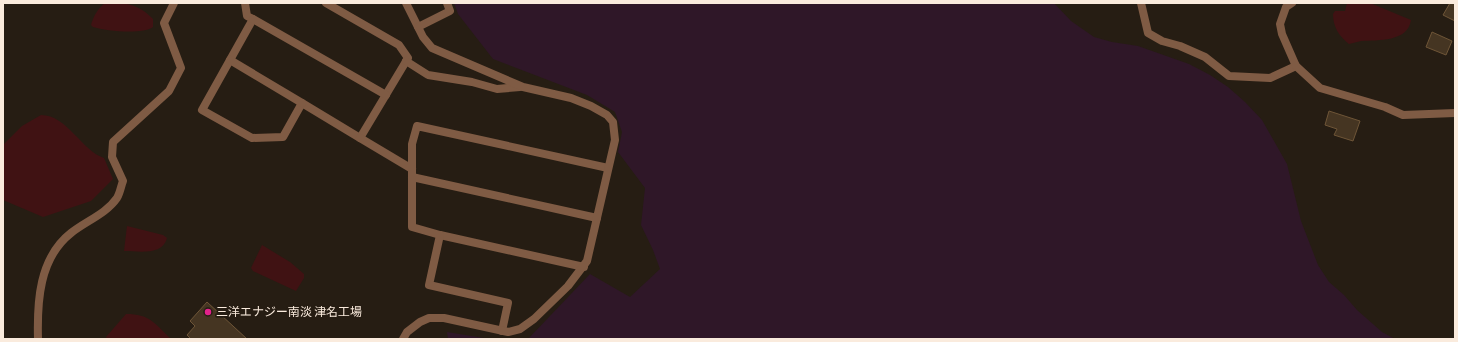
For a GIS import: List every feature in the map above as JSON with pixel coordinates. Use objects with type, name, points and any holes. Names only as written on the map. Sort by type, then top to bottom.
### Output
[{"type":"street","points":[[38,339],[39,289],[50,257],[58,245],[71,233],[107,209],[118,197],[123,181],[112,157],[112,142],[169,91],[181,68],[164,23],[174,3]]},
{"type":"street","points":[[245,3],[247,16],[386,95]]},
{"type":"street","points":[[326,3],[399,45],[408,58],[360,138]]},
{"type":"street","points":[[403,339],[407,332],[420,322],[429,318],[437,317],[502,331],[514,331],[526,326],[568,286],[584,267],[587,261],[615,132],[613,122],[607,115],[591,106],[570,98],[523,87],[436,51],[423,37],[406,3]]},
{"type":"street","points":[[418,27],[450,11],[446,3]]},
{"type":"street","points":[[1141,3],[1148,33],[1162,41],[1180,46],[1205,56],[1228,76],[1270,78],[1296,66]]},
{"type":"street","points":[[1292,3],[1286,6],[1280,24],[1282,34],[1296,66],[1320,88],[1385,107],[1403,115],[1455,113]]},
{"type":"street","points":[[253,19],[202,110],[252,138],[283,137],[302,103]]},
{"type":"street","points":[[230,60],[360,138],[412,173],[597,218]]},
{"type":"street","points":[[406,61],[428,74],[472,82],[497,89],[523,87]]},
{"type":"street","points":[[584,267],[440,235],[412,227],[412,144],[417,126],[608,168]]},
{"type":"street","points":[[440,235],[429,285],[508,303],[502,331]]},
{"type":"shaded area","points":[[105,3],[131,5],[142,10],[153,19],[153,27],[133,32],[106,30],[93,27],[91,25],[94,16],[100,7]]},
{"type":"shaded area","points":[[454,3],[1054,3],[1071,21],[1094,37],[1112,42],[1138,46],[1189,64],[1228,87],[1245,102],[1262,120],[1287,164],[1301,221],[1318,265],[1329,282],[1344,295],[1357,310],[1382,332],[1395,339],[523,339],[529,338],[590,274],[630,297],[660,269],[641,225],[645,188],[618,152],[622,132],[615,112],[587,95],[493,59],[458,14]]},
{"type":"shaded area","points":[[1347,3],[1370,3],[1411,20],[1409,27],[1398,36],[1384,40],[1361,41],[1349,44],[1337,31],[1333,14],[1335,11],[1345,11]]},
{"type":"shaded area","points":[[41,115],[59,121],[96,154],[104,158],[113,179],[91,201],[43,217],[3,200],[3,145],[22,126]]},
{"type":"shaded area","points":[[127,226],[163,235],[167,238],[160,248],[155,250],[143,252],[124,251]]},
{"type":"shaded area","points":[[262,245],[290,262],[304,274],[304,278],[296,291],[253,271],[251,268]]},
{"type":"shaded area","points":[[126,314],[134,314],[151,320],[171,339],[107,339],[106,337]]},
{"type":"shaded area","points":[[447,332],[490,339],[448,339]]},
{"type":"building","points":[[1450,3],[1455,3],[1455,21],[1443,15]]},
{"type":"building","points":[[1432,32],[1452,41],[1446,55],[1426,47]]},
{"type":"building","points":[[1329,111],[1360,121],[1353,141],[1334,135],[1337,129],[1325,125]]},
{"type":"building","name":"三洋エナジー南淡 津名工場","points":[[207,302],[247,339],[191,339],[187,335],[195,326],[190,321]]},
{"type":"place","name":"三洋エナジー南淡 津名工場","points":[[208,312]]}]
